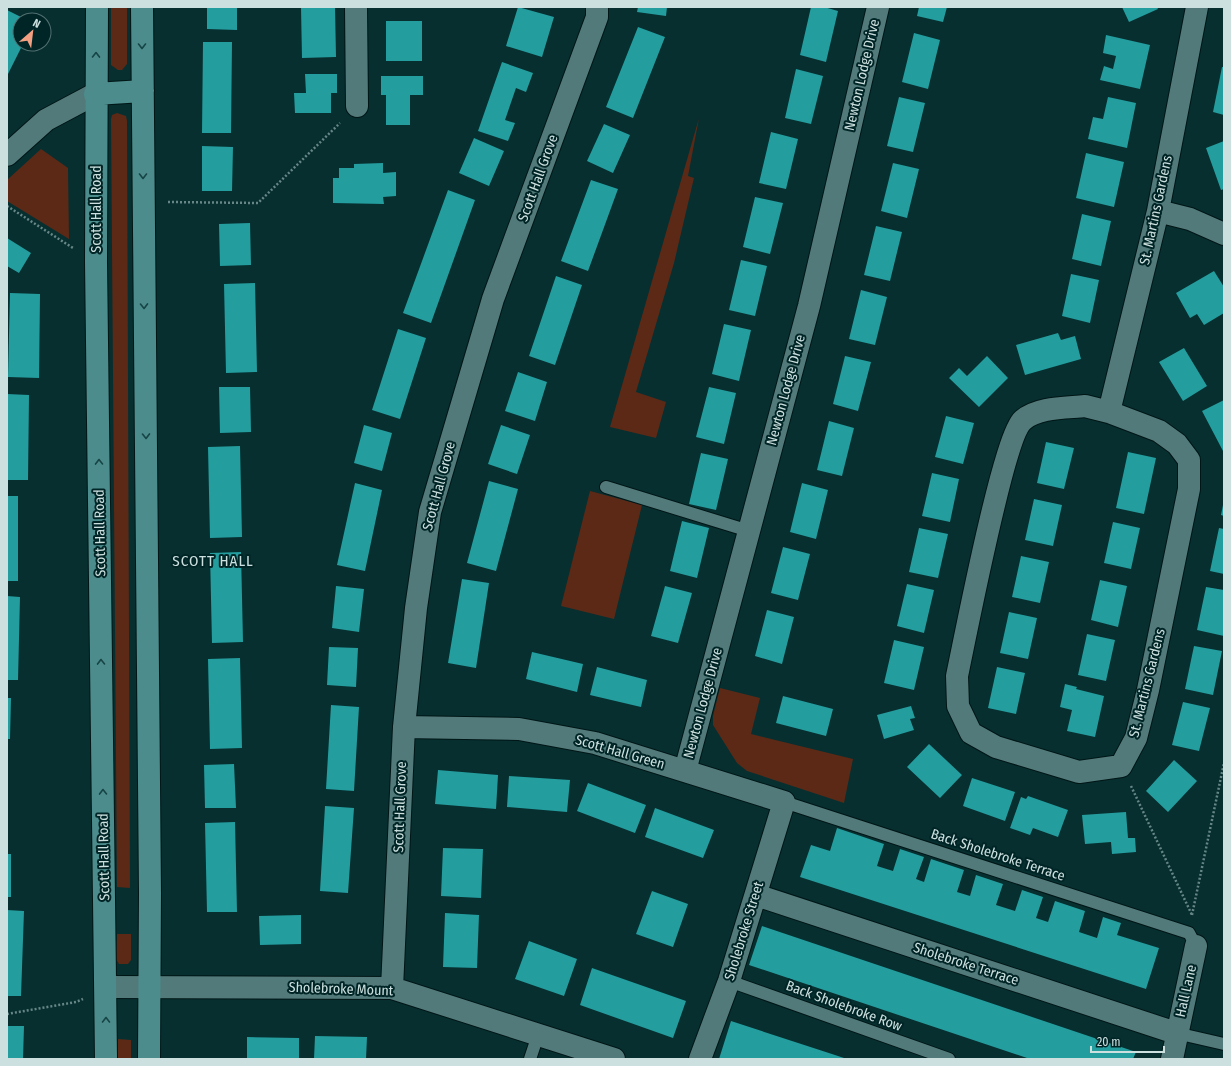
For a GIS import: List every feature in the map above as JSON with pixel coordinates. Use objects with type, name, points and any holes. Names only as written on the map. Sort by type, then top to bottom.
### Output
[{"type":"highway","name":"Scott Hall Road","points":[[96,7],[96,262],[106,1059]]},
{"type":"highway","points":[[142,7],[150,887],[149,1059]]},
{"type":"highway","points":[[95,94],[143,91]]},
{"type":"street","points":[[356,7],[357,106]]},
{"type":"street","name":"Scott Hall Grove","points":[[392,988],[404,727],[416,608],[430,512],[493,299],[597,17],[598,7]]},
{"type":"street","name":"Newton Lodge Drive","points":[[685,771],[809,306],[878,7]]},
{"type":"street","name":"St. Martins Gardens","points":[[1109,412],[1158,211],[1197,7]]},
{"type":"street","points":[[7,155],[46,120],[95,94]]},
{"type":"street","points":[[1158,211],[1190,219],[1224,234]]},
{"type":"street","name":"St. Martins Gardens","points":[[1085,406],[1109,412],[1159,431],[1177,444],[1189,460],[1189,489],[1148,690],[1136,738],[1121,766],[1079,772],[996,747],[971,733],[958,706],[957,676],[1000,480],[1011,444],[1022,420],[1045,410],[1085,406]]},
{"type":"street","name":"Scott Hall Green","points":[[404,727],[519,729],[595,743],[784,802]]},
{"type":"street","name":"Sholebroke Street","points":[[700,1059],[729,981],[784,802]]},
{"type":"street","name":"Sholebroke Terrace","points":[[756,895],[1176,1033]]},
{"type":"street","name":"Hall Lane","points":[[1172,1059],[1192,940]]},
{"type":"street","name":"Sholebroke Mount","points":[[106,987],[392,988],[614,1059]]},
{"type":"lane","points":[[606,487],[749,531]]},
{"type":"lane","name":"Back Sholebroke Terrace","points":[[784,802],[1192,940]]},
{"type":"lane","name":"Back Sholebroke Row","points":[[729,981],[949,1059]]},
{"type":"lane","points":[[1176,1033],[1224,1044]]},
{"type":"lane","points":[[530,1059],[538,1035]]},
{"type":"path","points":[[143,202],[258,203],[357,106]]},
{"type":"path","points":[[7,206],[96,262]]},
{"type":"path","points":[[1192,940],[1192,915],[1224,763]]},
{"type":"path","points":[[1121,766],[1192,915]]},
{"type":"path","points":[[7,1014],[76,1002],[106,987]]},
{"type":"shaded area","points":[[111,7],[127,7],[127,64],[122,70],[118,70],[111,65]]},
{"type":"shaded area","points":[[117,113],[126,116],[127,121],[130,888],[117,887],[111,119],[112,115]]},
{"type":"shaded area","points":[[699,118],[688,176],[694,178],[674,263],[636,392],[666,402],[656,438],[610,427]]},
{"type":"shaded area","points":[[41,149],[68,168],[69,239],[7,201],[7,180]]},
{"type":"shaded area","points":[[590,491],[642,505],[614,619],[561,606]]},
{"type":"shaded area","points":[[720,688],[760,698],[751,734],[853,759],[844,803],[747,771],[737,763],[713,725],[713,716]]},
{"type":"shaded area","points":[[117,934],[131,934],[131,960],[128,964],[119,964],[116,959]]},
{"type":"shaded area","points":[[118,1039],[131,1040],[131,1059],[118,1059]]},
{"type":"building","points":[[207,7],[237,7],[237,30],[207,29]]},
{"type":"building","points":[[301,7],[335,7],[336,57],[302,58]]},
{"type":"building","points":[[518,7],[554,17],[542,57],[506,46]]},
{"type":"building","points":[[638,7],[667,7],[666,16],[637,12]]},
{"type":"building","points":[[811,7],[824,7],[838,11],[826,62],[800,55]]},
{"type":"building","points":[[919,7],[947,7],[943,22],[917,16]]},
{"type":"building","points":[[1122,7],[1157,7],[1158,9],[1129,22]]},
{"type":"building","points":[[7,10],[12,12],[12,52],[19,52],[7,76]]},
{"type":"building","points":[[386,21],[422,21],[422,61],[386,61]]},
{"type":"building","points":[[638,27],[665,37],[633,118],[606,107]]},
{"type":"building","points":[[914,33],[940,40],[928,89],[902,82]]},
{"type":"building","points":[[1106,35],[1150,45],[1140,89],[1100,80],[1104,66],[1113,69],[1116,56],[1103,53]]},
{"type":"building","points":[[203,42],[232,42],[231,133],[202,133]]},
{"type":"building","points":[[502,62],[533,73],[526,92],[516,88],[505,120],[515,123],[508,141],[478,131]]},
{"type":"building","points":[[1222,67],[1224,67],[1224,115],[1213,112]]},
{"type":"building","points":[[796,69],[823,76],[811,124],[785,118]]},
{"type":"building","points":[[305,74],[337,74],[337,93],[331,93],[331,113],[295,113],[294,93],[306,93]]},
{"type":"building","points":[[381,76],[423,76],[423,95],[410,95],[410,125],[386,125],[386,95],[381,95]]},
{"type":"building","points":[[899,97],[925,103],[913,152],[887,146]]},
{"type":"building","points":[[1108,97],[1136,103],[1127,148],[1088,139],[1093,117],[1103,119]]},
{"type":"building","points":[[604,124],[630,135],[613,173],[587,161]]},
{"type":"building","points":[[771,132],[798,139],[786,189],[759,183]]},
{"type":"building","points":[[474,138],[504,151],[489,186],[459,173]]},
{"type":"building","points":[[1224,141],[1224,189],[1221,190],[1206,148]]},
{"type":"building","points":[[202,146],[233,147],[232,191],[202,191]]},
{"type":"building","points":[[1086,153],[1124,162],[1114,207],[1076,198]]},
{"type":"building","points":[[383,163],[383,173],[396,172],[396,196],[383,197],[384,204],[333,203],[333,178],[339,178],[339,168],[354,168],[354,164]]},
{"type":"building","points":[[893,163],[919,169],[907,218],[881,211]]},
{"type":"building","points":[[591,180],[618,189],[588,271],[561,261]]},
{"type":"building","points":[[448,190],[475,200],[431,323],[403,313]]},
{"type":"building","points":[[755,197],[783,203],[770,254],[743,247]]},
{"type":"building","points":[[1082,214],[1111,221],[1101,266],[1072,259]]},
{"type":"building","points":[[250,223],[251,265],[220,266],[219,224]]},
{"type":"building","points":[[876,226],[902,232],[890,281],[864,275]]},
{"type":"building","points":[[7,238],[31,253],[19,273],[7,266]]},
{"type":"building","points":[[741,260],[767,266],[755,316],[729,310]]},
{"type":"building","points":[[1214,271],[1224,287],[1224,313],[1204,325],[1197,314],[1190,318],[1176,293]]},
{"type":"building","points":[[1071,274],[1099,280],[1090,323],[1062,316]]},
{"type":"building","points":[[556,276],[582,285],[555,365],[529,356]]},
{"type":"building","points":[[255,283],[257,372],[226,373],[224,284]]},
{"type":"building","points":[[861,290],[887,297],[875,345],[849,339]]},
{"type":"building","points":[[10,293],[40,294],[39,378],[8,377]]},
{"type":"building","points":[[724,324],[751,330],[739,381],[712,374]]},
{"type":"building","points":[[398,329],[426,338],[400,419],[372,410]]},
{"type":"building","points":[[1058,333],[1061,340],[1075,336],[1081,359],[1025,375],[1016,345]]},
{"type":"building","points":[[1184,348],[1207,386],[1183,401],[1159,362]]},
{"type":"building","points":[[845,356],[871,362],[858,411],[833,404]]},
{"type":"building","points":[[987,356],[1008,378],[979,407],[949,378],[959,368],[967,376]]},
{"type":"building","points":[[518,372],[547,382],[535,421],[505,411]]},
{"type":"building","points":[[219,387],[250,387],[251,432],[220,433]]},
{"type":"building","points":[[709,387],[736,393],[724,444],[696,437]]},
{"type":"building","points":[[7,394],[29,395],[28,480],[7,480]]},
{"type":"building","points":[[1224,400],[1224,450],[1223,451],[1202,411]]},
{"type":"building","points":[[946,416],[974,423],[963,464],[935,457]]},
{"type":"building","points":[[829,421],[854,428],[842,476],[817,470]]},
{"type":"building","points":[[364,425],[392,433],[382,471],[354,463]]},
{"type":"building","points":[[501,425],[530,435],[517,474],[488,464]]},
{"type":"building","points":[[1046,442],[1074,448],[1064,489],[1037,483]]},
{"type":"building","points":[[240,446],[242,537],[210,538],[208,447]]},
{"type":"building","points":[[1128,452],[1156,458],[1144,514],[1116,508]]},
{"type":"building","points":[[701,453],[728,459],[716,510],[689,504]]},
{"type":"building","points":[[932,473],[959,479],[950,522],[922,516]]},
{"type":"building","points":[[489,481],[518,489],[496,571],[467,563]]},
{"type":"building","points":[[355,483],[382,490],[365,571],[337,565]]},
{"type":"building","points":[[802,483],[828,490],[816,539],[790,532]]},
{"type":"building","points":[[7,496],[18,496],[18,581],[7,581]]},
{"type":"building","points":[[1034,499],[1062,505],[1053,546],[1025,540]]},
{"type":"building","points":[[1224,505],[1224,516],[1221,515]]},
{"type":"building","points":[[682,521],[709,528],[697,578],[670,571]]},
{"type":"building","points":[[1113,522],[1140,528],[1131,569],[1104,563]]},
{"type":"building","points":[[919,528],[948,534],[938,578],[909,572]]},
{"type":"building","points":[[1219,528],[1224,529],[1224,574],[1210,571]]},
{"type":"building","points":[[783,547],[810,554],[798,600],[771,593]]},
{"type":"building","points":[[241,552],[243,642],[212,643],[210,553]]},
{"type":"building","points":[[1021,556],[1049,562],[1040,603],[1012,597]]},
{"type":"building","points":[[462,579],[489,583],[476,668],[448,663]]},
{"type":"building","points":[[1100,580],[1127,586],[1118,627],[1091,620]]},
{"type":"building","points":[[907,584],[934,590],[924,633],[897,626]]},
{"type":"building","points":[[336,586],[364,589],[359,632],[332,628]]},
{"type":"building","points":[[665,586],[692,593],[678,643],[651,636]]},
{"type":"building","points":[[1206,587],[1224,590],[1224,636],[1197,630]]},
{"type":"building","points":[[7,596],[20,597],[18,680],[7,680]]},
{"type":"building","points":[[767,610],[794,617],[782,664],[755,656]]},
{"type":"building","points":[[1009,612],[1037,618],[1028,659],[1000,653]]},
{"type":"building","points":[[1087,634],[1115,640],[1106,681],[1078,675]]},
{"type":"building","points":[[894,640],[924,647],[914,690],[884,683]]},
{"type":"building","points":[[1194,646],[1222,651],[1213,695],[1185,689]]},
{"type":"building","points":[[329,647],[358,648],[356,687],[327,685]]},
{"type":"building","points":[[532,652],[583,664],[577,692],[526,679]]},
{"type":"building","points":[[240,658],[242,748],[210,749],[208,659]]},
{"type":"building","points":[[597,667],[647,680],[641,707],[590,695]]},
{"type":"building","points":[[997,667],[1025,673],[1016,714],[988,708]]},
{"type":"building","points":[[1065,684],[1077,687],[1076,689],[1104,696],[1095,737],[1067,731],[1072,710],[1060,707]]},
{"type":"building","points":[[783,696],[833,709],[826,736],[776,723]]},
{"type":"building","points":[[7,698],[11,698],[10,739],[7,739]]},
{"type":"building","points":[[1183,702],[1210,708],[1199,751],[1172,745]]},
{"type":"building","points":[[331,705],[359,707],[354,791],[326,789]]},
{"type":"building","points":[[911,706],[915,718],[910,719],[914,730],[884,739],[877,715]]},
{"type":"building","points":[[929,744],[962,775],[940,798],[907,767]]},
{"type":"building","points":[[1174,760],[1197,781],[1168,812],[1146,791]]},
{"type":"building","points":[[234,764],[236,808],[205,808],[204,765]]},
{"type":"building","points":[[438,770],[498,775],[496,809],[435,804]]},
{"type":"building","points":[[509,776],[570,780],[567,812],[507,807]]},
{"type":"building","points":[[972,778],[1015,792],[1005,821],[963,806]]},
{"type":"building","points":[[588,783],[646,805],[635,833],[577,811]]},
{"type":"building","points":[[1028,796],[1068,810],[1058,837],[1033,828],[1030,835],[1010,828],[1021,797],[1026,799]]},
{"type":"building","points":[[325,806],[354,808],[348,893],[320,891]]},
{"type":"building","points":[[655,808],[714,830],[703,858],[645,837]]},
{"type":"building","points":[[1126,812],[1128,838],[1135,838],[1136,852],[1112,854],[1111,842],[1085,844],[1082,815]]},
{"type":"building","points":[[235,822],[237,912],[207,912],[205,823]]},
{"type":"building","points":[[837,828],[884,844],[877,866],[893,871],[900,849],[924,857],[916,879],[924,882],[931,859],[964,870],[957,892],[970,896],[976,875],[1003,884],[996,905],[1015,911],[1022,890],[1043,897],[1036,918],[1048,922],[1055,901],[1085,911],[1079,932],[1097,938],[1103,917],[1121,923],[1117,935],[1159,948],[1146,989],[800,877],[811,845],[830,851]]},
{"type":"building","points":[[443,848],[483,849],[481,898],[441,896]]},
{"type":"building","points":[[7,854],[11,854],[11,897],[7,897]]},
{"type":"building","points":[[652,891],[688,904],[673,947],[636,934]]},
{"type":"building","points":[[7,910],[24,911],[21,996],[7,996]]},
{"type":"building","points":[[445,913],[479,915],[477,968],[443,967]]},
{"type":"building","points":[[301,915],[301,944],[260,945],[259,916]]},
{"type":"building","points":[[762,926],[1136,1052],[1133,1059],[1030,1059],[749,965]]},
{"type":"building","points":[[529,941],[577,959],[564,996],[515,979]]},
{"type":"building","points":[[592,968],[686,1001],[673,1038],[580,1005]]},
{"type":"building","points":[[731,1021],[835,1055],[847,1059],[719,1059]]},
{"type":"building","points":[[7,1026],[24,1026],[23,1059],[7,1059]]},
{"type":"building","points":[[315,1036],[367,1037],[366,1059],[314,1059]]},
{"type":"building","points":[[247,1037],[299,1038],[299,1059],[247,1059]]},
{"type":"district","name":"SCOTT HALL","points":[[213,561]]}]
